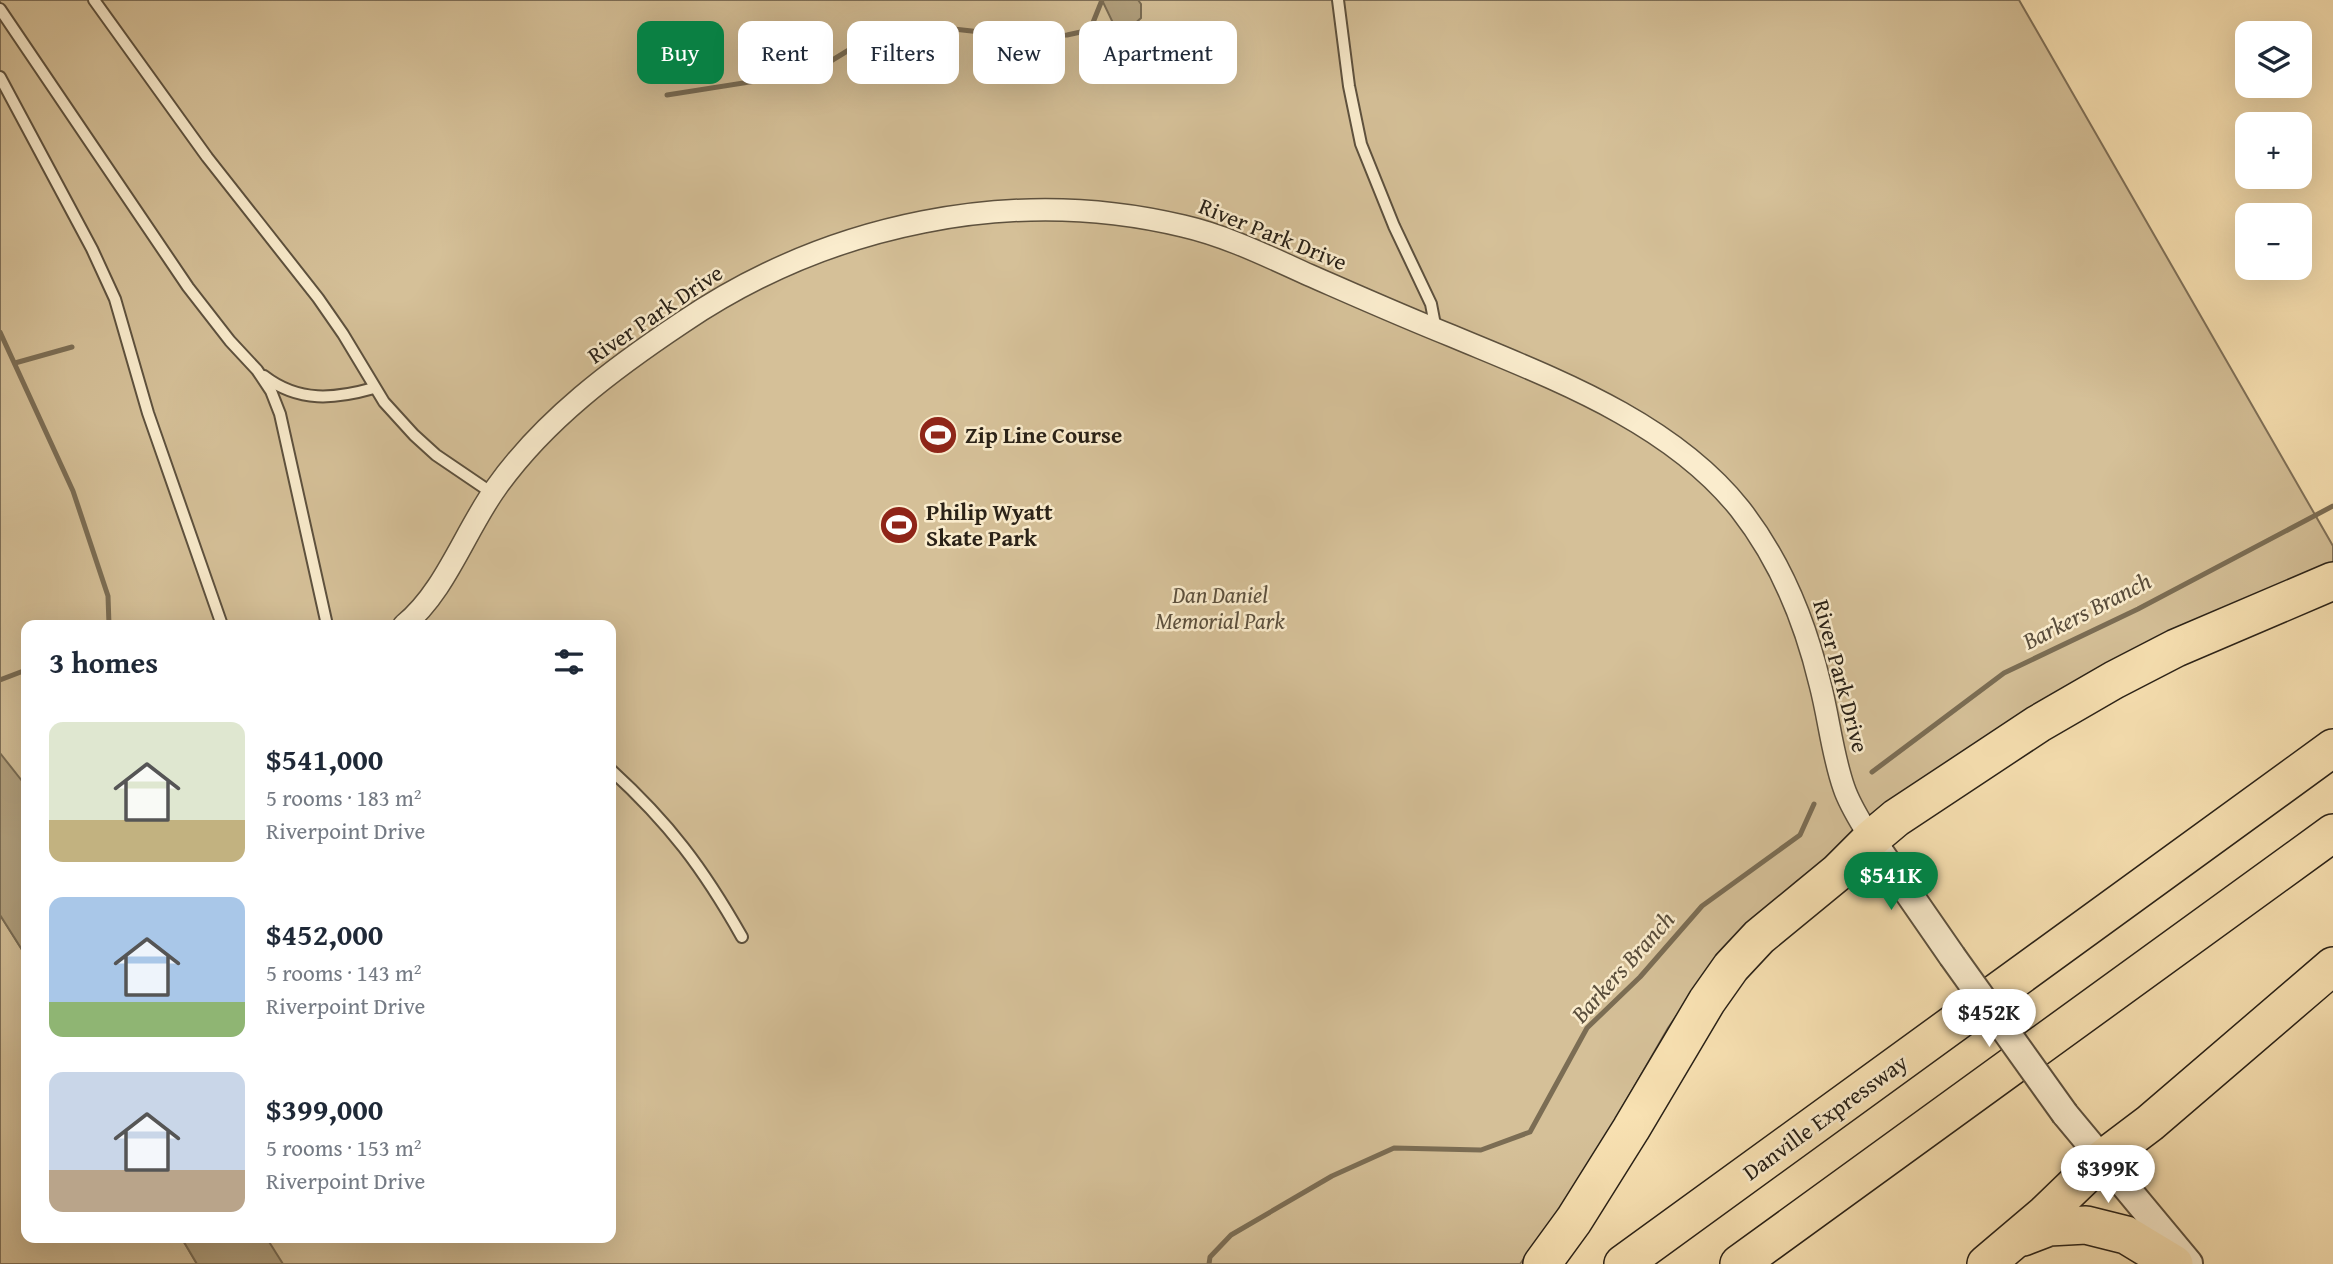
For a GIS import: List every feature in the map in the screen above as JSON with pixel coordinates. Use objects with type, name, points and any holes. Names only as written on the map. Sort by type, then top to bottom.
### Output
[{"type":"highway","points":[[1542,1264],[1574,1220],[1707,1001],[1731,967],[1759,937],[1838,872],[1871,839],[1896,818],[2027,731],[2114,680],[2176,648],[2333,581]]},
{"type":"highway","name":"Danville Expressway","points":[[1623,1264],[2333,748]]},
{"type":"highway","points":[[1739,1264],[2333,833]]},
{"type":"highway","points":[[1999,1253],[2101,1160],[2150,1123],[2333,966]]},
{"type":"highway","points":[[1999,1253],[2049,1227],[2086,1225],[2126,1235],[2174,1264]]},
{"type":"street","name":"River Park Drive","points":[[414,620],[492,493],[508,472],[565,411],[687,319],[775,270],[837,243],[902,225],[972,214],[1053,209],[1120,214],[1185,226],[1232,242],[1564,383],[1654,433],[1680,451],[1715,481],[1741,510],[1779,567],[1809,643],[1844,788],[1871,839]]},
{"type":"street","points":[[1871,839],[2065,1114],[2189,1264]]},
{"type":"lane","points":[[94,0],[207,158],[318,298],[343,334],[374,388],[414,435],[436,455],[492,493]]},
{"type":"lane","points":[[1338,0],[1349,86],[1361,144],[1394,226],[1431,304],[1437,330]]},
{"type":"lane","points":[[0,9],[188,287],[229,341],[257,370],[273,383],[304,396],[326,398],[374,388]]},
{"type":"lane","points":[[0,77],[92,249],[115,299],[148,413],[220,620]]},
{"type":"lane","points":[[257,370],[271,391],[280,414],[326,620]]},
{"type":"lane","points":[[616,775],[662,819],[691,855],[742,937]]},
{"type":"green space","name":"Dan Daniel Memorial Park","points":[[0,0],[2019,0],[2333,546],[2333,572],[1919,787],[1796,882],[1725,946],[1668,1028],[1580,1181],[1520,1264],[275,1264],[260,1243],[616,1243],[616,620],[21,620],[21,822],[0,785]]},
{"type":"green space","points":[[0,915],[21,948],[21,1243],[185,1243],[197,1264],[0,1264]]},
{"type":"shaded area","points":[[1102,0],[1138,0],[1141,4],[1141,18],[1138,21],[1112,21]]},
{"type":"shaded area","points":[[0,753],[21,780],[21,948],[0,915]]},
{"type":"shaded area","points":[[185,1243],[270,1243],[283,1264],[197,1264]]},
{"type":"waterway","points":[[667,95],[813,72],[883,29],[927,26],[1016,36],[1067,35],[1090,30],[1102,0]]},
{"type":"waterway","points":[[0,332],[73,491],[108,596],[109,620]]},
{"type":"waterway","points":[[15,363],[72,347]]},
{"type":"waterway","name":"Barkers Branch","points":[[1872,772],[2004,673],[2138,609],[2333,506]]},
{"type":"waterway","points":[[0,680],[21,672]]},
{"type":"waterway","name":"Barkers Branch","points":[[1209,1264],[1210,1257],[1231,1235],[1332,1176],[1394,1148],[1481,1150],[1530,1132],[1587,1028],[1640,977],[1702,906],[1800,835],[1814,804]]},
{"type":"place","name":"Zip Line Course","points":[[938,435]]},
{"type":"place","name":"Philip Wyatt Skate Park","points":[[899,525]]}]
